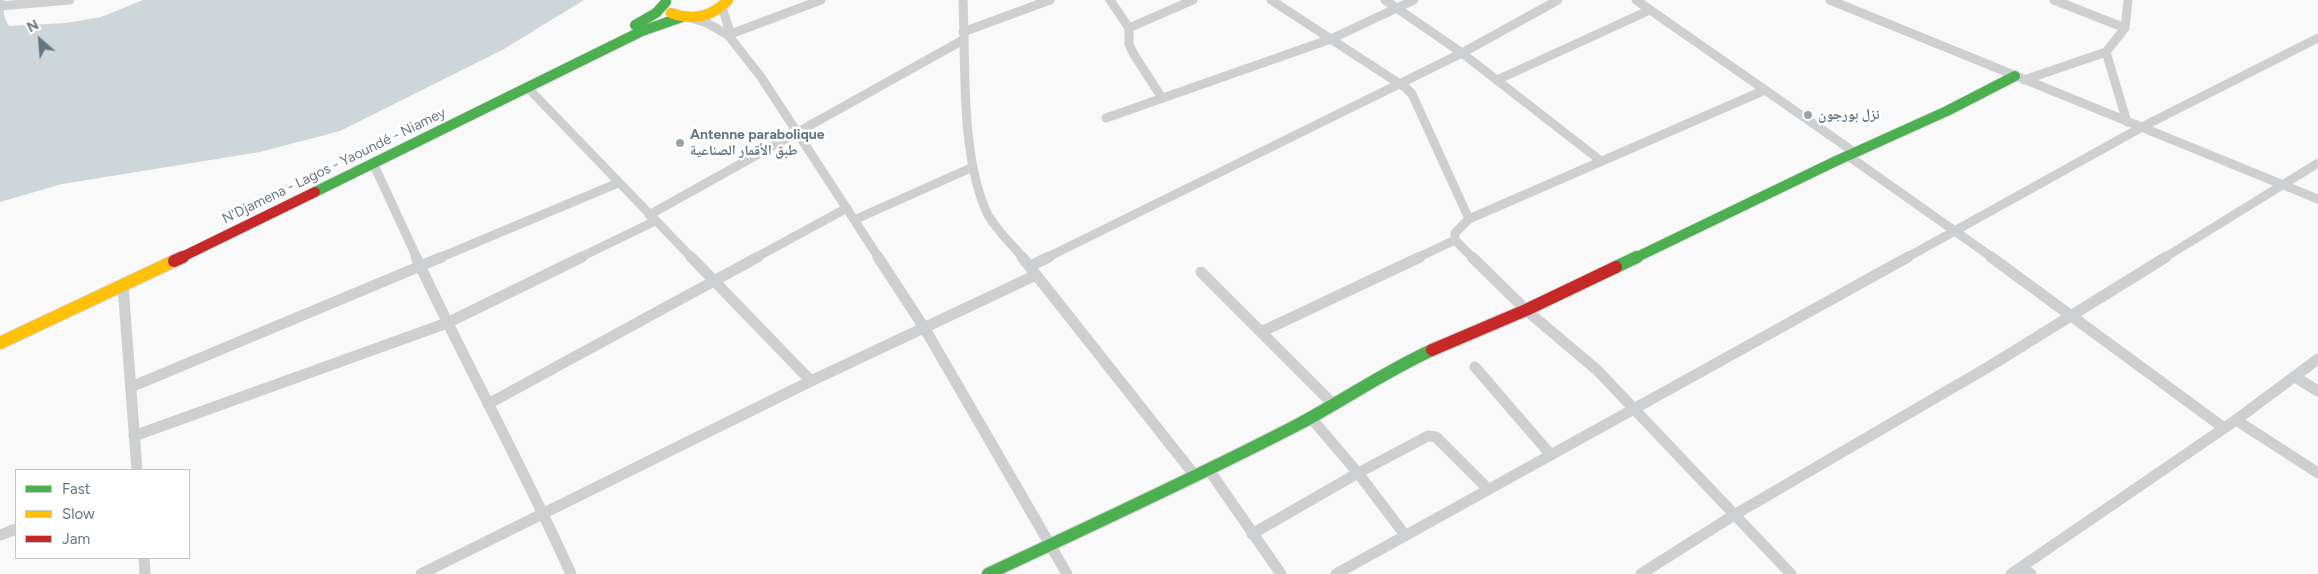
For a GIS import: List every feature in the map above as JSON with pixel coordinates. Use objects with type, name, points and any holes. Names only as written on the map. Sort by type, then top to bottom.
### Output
[{"type":"main road","points":[[666,1],[670,12],[687,18]]},
{"type":"main road","name":"N'Djamena - Lagos - Yaoundé - Niamey","points":[[0,344],[26,326],[646,19],[666,1]]},
{"type":"main road","name":"N'Djamena - Lagos - Yaoundé - Niamey","points":[[0,332],[26,326],[123,286],[642,31],[712,13],[725,4]]},
{"type":"main road","points":[[988,574],[1196,477],[1311,418],[1404,362],[1526,310],[1851,154],[2020,78]]},
{"type":"street","points":[[0,6],[16,3],[70,0]]},
{"type":"street","points":[[728,35],[821,0]]},
{"type":"street","points":[[963,0],[969,149],[988,214],[1196,477]]},
{"type":"street","points":[[134,436],[447,323],[652,218],[963,36],[1050,0]]},
{"type":"street","points":[[1110,0],[1129,28],[1133,54],[1162,98]]},
{"type":"street","points":[[1129,28],[1193,0]]},
{"type":"street","points":[[1272,0],[1412,94],[1469,219]]},
{"type":"street","points":[[1385,0],[1462,53],[1602,162]]},
{"type":"street","points":[[1106,118],[1331,39],[1414,0]]},
{"type":"street","points":[[421,574],[812,381],[925,329],[1033,271],[1462,53],[1558,0]]},
{"type":"street","points":[[1636,0],[1765,90],[2224,428]]},
{"type":"street","points":[[1830,0],[2318,199]]},
{"type":"street","points":[[2054,0],[2125,28]]},
{"type":"street","points":[[2020,78],[2106,52],[2125,28],[2128,0]]},
{"type":"street","points":[[725,4],[729,29],[728,35]]},
{"type":"street","points":[[1497,80],[1650,10]]},
{"type":"street","points":[[687,18],[707,23],[728,35],[761,77],[925,329],[1067,574]]},
{"type":"street","points":[[1336,574],[2142,127],[2318,38]]},
{"type":"street","points":[[2106,52],[2127,122]]},
{"type":"street","points":[[528,88],[812,381]]},
{"type":"street","points":[[1765,90],[1469,219],[1455,233],[1455,240],[1526,310],[1597,370],[1791,574]]},
{"type":"street","points":[[1641,574],[1734,515],[1990,366],[2318,163]]},
{"type":"street","points":[[373,164],[447,323],[544,514],[572,574]]},
{"type":"street","points":[[854,220],[973,167]]},
{"type":"street","points":[[131,387],[618,183]]},
{"type":"street","points":[[488,404],[847,208]]},
{"type":"street","points":[[1261,332],[1455,240]]},
{"type":"street","points":[[1201,272],[1334,405]]},
{"type":"street","points":[[123,286],[137,469]]},
{"type":"street","points":[[2011,574],[2026,570],[2318,359]]},
{"type":"street","points":[[1475,367],[1551,455]]},
{"type":"street","points":[[2294,377],[2318,391]]},
{"type":"street","points":[[1311,418],[1358,473],[1404,535]]},
{"type":"street","points":[[2236,420],[2318,474]]},
{"type":"street","points":[[1252,534],[1358,473],[1428,436],[1436,437],[1488,490]]},
{"type":"street","points":[[1209,470],[1281,574]]},
{"type":"street","points":[[0,535],[15,529]]},
{"type":"street","points":[[144,559],[145,574]]},
{"type":"shaded area","points":[[0,0],[5,0],[4,13],[9,26],[66,23],[101,17],[143,0],[584,0],[504,49],[340,131],[260,152],[62,184],[0,202]]},
{"type":"traffic: fast","points":[[635,25],[656,13],[666,2]]},
{"type":"traffic: fast","points":[[315,192],[642,31],[682,17]]},
{"type":"traffic: fast","points":[[1616,267],[1836,161],[1947,111],[2015,76]]},
{"type":"traffic: fast","points":[[988,574],[1261,444],[1432,350]]},
{"type":"traffic: slow","points":[[671,13],[686,17],[702,16],[716,10],[728,0]]},
{"type":"traffic: slow","points":[[0,343],[174,261]]},
{"type":"traffic: jam","points":[[174,261],[315,192]]},
{"type":"traffic: jam","points":[[1432,350],[1526,310],[1616,267]]},
{"type":"place","name":"نزل بورجون","points":[[1808,115]]},
{"type":"place","name":"Antenne parabolique طبق الأقمار الصناعية","points":[[680,143]]}]
